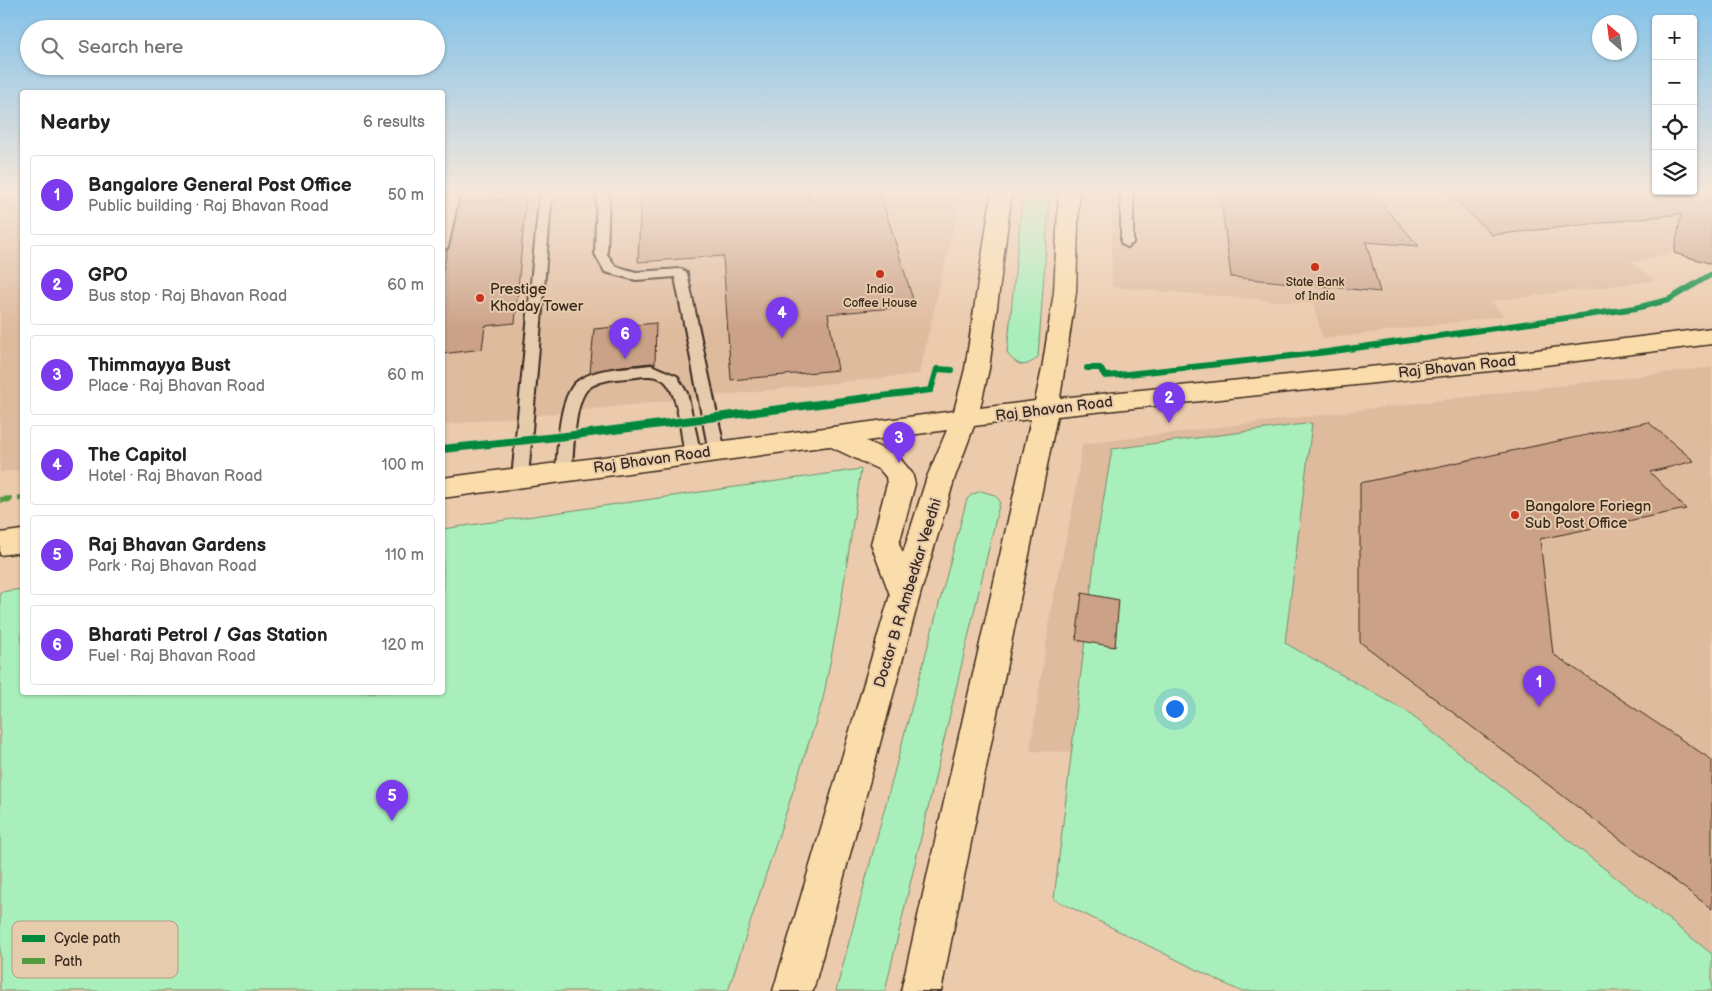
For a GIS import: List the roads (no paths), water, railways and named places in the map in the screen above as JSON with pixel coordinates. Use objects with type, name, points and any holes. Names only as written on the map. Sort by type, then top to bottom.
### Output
[{"type":"main road","name":"Doctor B R Ambedkar Veedhi","points":[[793,991],[905,595],[941,477],[964,420],[977,369],[996,237]]},
{"type":"main road","points":[[921,991],[1046,408],[1066,292],[1068,237]]},
{"type":"main road","points":[[1666,342],[1712,318]]},
{"type":"main road","name":"Raj Bhavan Road","points":[[445,488],[1046,408],[1530,359],[1712,336]]},
{"type":"main road","points":[[833,437],[889,463],[899,473],[901,484],[885,544],[905,595]]},
{"type":"main road","points":[[0,544],[20,541]]},
{"type":"lane","points":[[520,478],[542,237]]},
{"type":"lane","points":[[602,237],[601,254],[610,269],[636,276],[680,273],[705,454]]},
{"type":"lane","points":[[1127,237],[1127,243]]},
{"type":"lane","points":[[564,472],[566,436],[575,394],[584,384],[603,376],[651,370],[672,378],[705,454]]},
{"type":"place","name":"State Bank of India","points":[[1315,267]]},
{"type":"place","name":"India Coffee House","points":[[880,274]]},
{"type":"place","name":"Prestige Khoday Tower","points":[[480,298]]},
{"type":"place","name":"The Capitol","points":[[782,338]]},
{"type":"place","name":"Bharati Petrol / Gas Station","points":[[625,359]]},
{"type":"place","name":"GPO","points":[[1169,423]]},
{"type":"place","name":"Thimmayya Bust","points":[[899,463]]},
{"type":"place","name":"Bangalore Foriegn Sub Post Office","points":[[1515,515]]},
{"type":"place","name":"Bangalore General Post Office","points":[[1539,707]]},
{"type":"place","name":"Raj Bhavan Gardens","points":[[392,821]]}]
